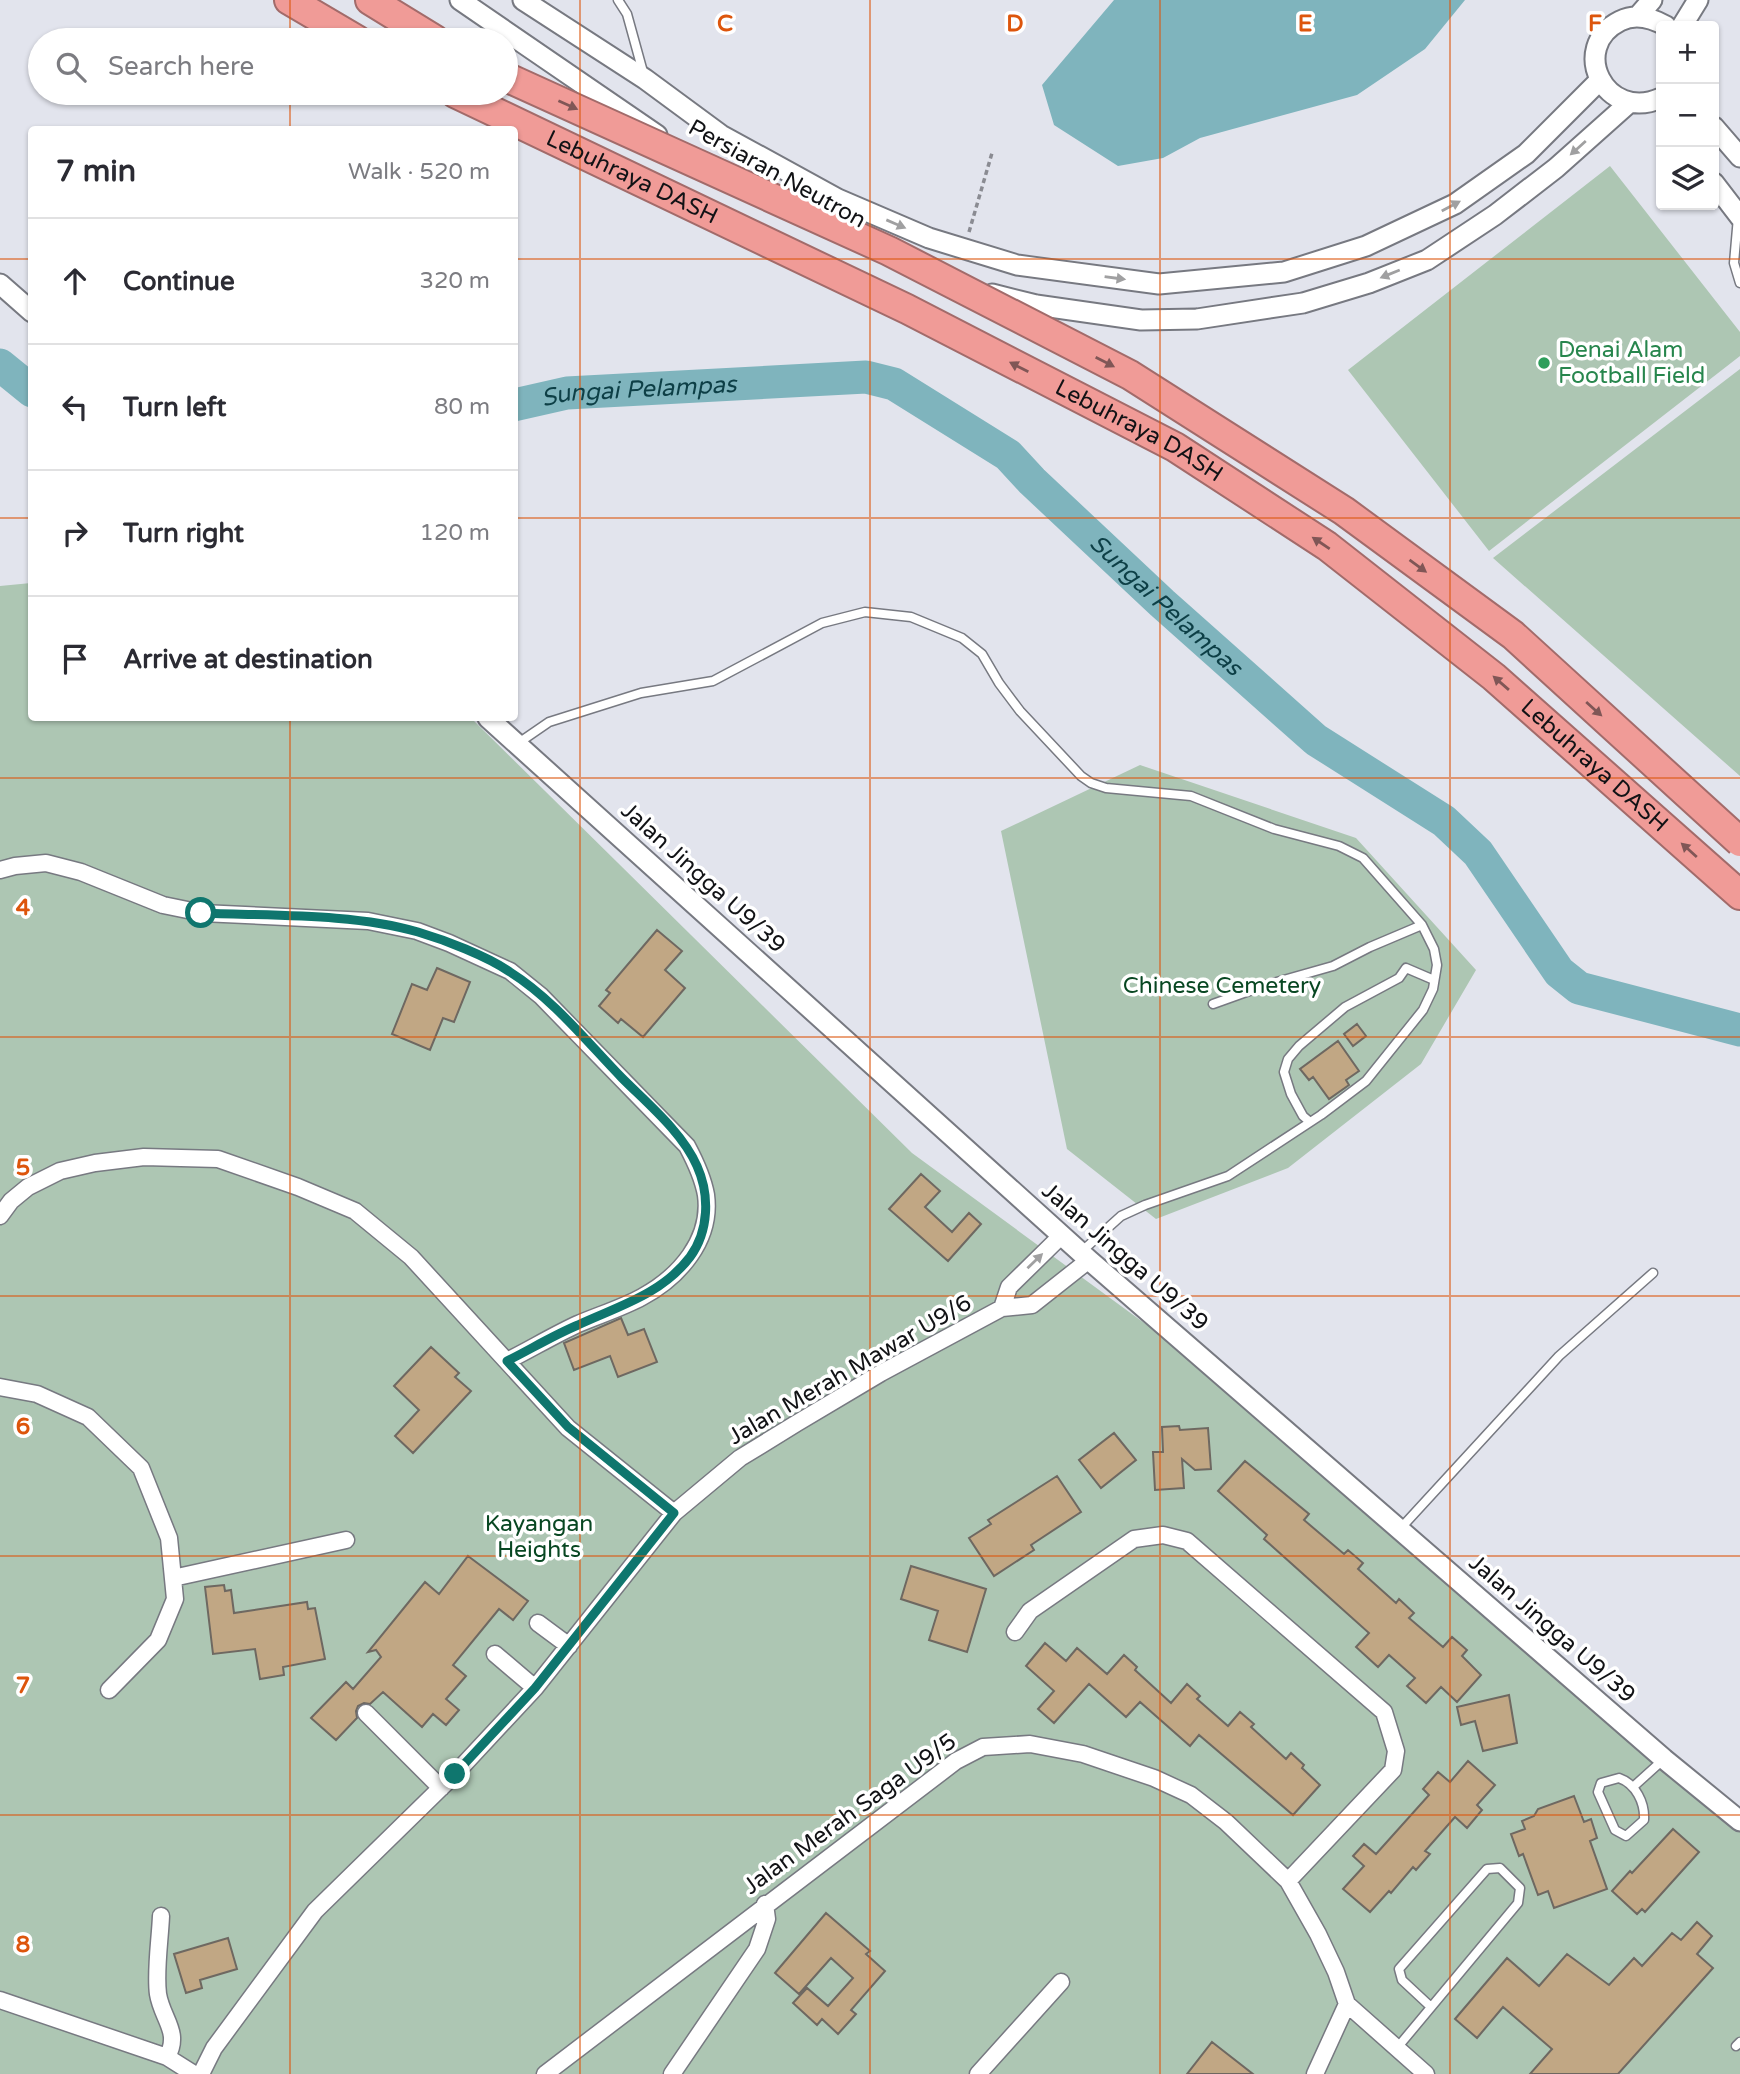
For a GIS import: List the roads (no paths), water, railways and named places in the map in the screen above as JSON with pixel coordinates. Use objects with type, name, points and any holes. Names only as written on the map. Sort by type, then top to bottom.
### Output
[{"type":"highway","points":[[289,0],[337,28]]},
{"type":"highway","points":[[370,0],[416,28]]},
{"type":"highway","name":"Lebuhraya DASH","points":[[518,82],[889,251],[1130,375],[1344,511],[1513,635],[1740,842]]},
{"type":"highway","name":"Lebuhraya DASH","points":[[481,105],[908,309],[1175,447],[1327,546],[1494,677],[1740,895]]},
{"type":"street","name":"Persiaran Neutron","points":[[460,0],[501,28]]},
{"type":"street","name":"Persiaran Neutron","points":[[523,0],[645,79],[721,135],[838,199],[929,238],[1017,265],[1159,284],[1284,272],[1366,246],[1455,204],[1526,154],[1600,80]]},
{"type":"street","points":[[1638,16],[1652,0]]},
{"type":"street","points":[[1685,21],[1698,0]]},
{"type":"street","points":[[1656,105],[1629,103],[1617,98],[1600,80],[1595,65],[1601,37],[1611,26],[1638,16],[1657,21]]},
{"type":"street","name":"Persiaran Neutron","points":[[518,40],[699,163],[812,227],[930,279],[1036,305],[1141,320],[1197,319],[1303,303],[1369,283],[1427,260],[1526,191],[1629,103]]},
{"type":"street","points":[[1719,133],[1740,158]]},
{"type":"street","points":[[1719,190],[1739,216]]},
{"type":"street","points":[[0,284],[28,308]]},
{"type":"street","name":"Jalan Jingga U9/39","points":[[491,721],[1085,1256],[1664,1759],[1740,1821]]},
{"type":"street","points":[[0,870],[46,863],[81,872],[163,905],[201,913],[368,921],[417,932],[449,943],[510,971],[549,1004],[687,1146],[698,1168],[706,1197],[704,1221],[700,1241],[690,1258],[664,1284],[507,1361]]},
{"type":"street","points":[[0,1216],[11,1201],[28,1187],[60,1171],[95,1163],[144,1157],[218,1159],[298,1187],[355,1211],[411,1257],[568,1427],[674,1513]]},
{"type":"street","points":[[1002,1308],[1009,1287],[1062,1235]]},
{"type":"street","name":"Jalan Merah Mawar U9/6","points":[[201,2074],[214,2048],[315,1911],[441,1788],[535,1688],[674,1513],[740,1458],[881,1373],[1002,1308],[1032,1305],[1085,1256]]},
{"type":"street","points":[[0,1387],[37,1394],[88,1417],[141,1468],[169,1538],[175,1598],[158,1640],[109,1690]]},
{"type":"street","points":[[1015,1632],[1030,1611],[1134,1539],[1163,1535],[1187,1541],[1384,1712],[1396,1751],[1393,1770],[1288,1881]]},
{"type":"street","points":[[173,1578],[346,1541]]},
{"type":"street","points":[[537,1623],[569,1646]]},
{"type":"street","points":[[495,1654],[535,1688]]},
{"type":"street","points":[[366,1713],[441,1788]]},
{"type":"street","name":"Jalan Merah Saga U9/5","points":[[545,2074],[956,1761],[983,1747],[1030,1744],[1083,1754],[1154,1778],[1191,1795],[1226,1822],[1288,1881],[1324,1947],[1347,2004],[1426,2074]]},
{"type":"street","points":[[672,2074],[757,1949],[767,1919],[765,1905]]},
{"type":"street","points":[[161,1916],[158,1994],[173,2036],[173,2046],[167,2057]]},
{"type":"street","points":[[978,2074],[1061,1982]]},
{"type":"street","points":[[0,2000],[167,2057],[194,2074]]},
{"type":"street","points":[[1315,2074],[1347,2004]]},
{"type":"lane","points":[[618,0],[626,14],[645,79]]},
{"type":"lane","points":[[1739,216],[1734,263],[1740,283]]},
{"type":"lane","points":[[517,744],[550,722],[641,693],[713,681],[822,623],[865,612],[911,617],[962,638],[982,654],[1020,711],[1081,776],[1091,783],[1106,788],[1191,796],[1274,829],[1339,846],[1363,858],[1422,925],[1434,949],[1437,965],[1423,1010],[1366,1080],[1310,1122],[1228,1176],[1144,1205],[1121,1216],[1085,1256]]},
{"type":"lane","points":[[1213,1004],[1266,985],[1333,966],[1422,925]]},
{"type":"lane","points":[[1310,1122],[1303,1116],[1284,1072],[1288,1059],[1298,1046],[1345,1007],[1399,978],[1406,968],[1434,980]]},
{"type":"lane","points":[[1400,1529],[1559,1356],[1653,1273]]},
{"type":"lane","points":[[1633,1787],[1664,1759]]},
{"type":"lane","points":[[1619,1778],[1633,1787],[1644,1808],[1644,1820],[1626,1836],[1615,1830],[1598,1792],[1601,1783],[1619,1778]]},
{"type":"lane","points":[[1397,2048],[1518,1903],[1520,1888],[1500,1868],[1487,1868],[1399,1969],[1402,1980],[1431,2007]]},
{"type":"water","points":[[1114,0],[1465,0],[1425,49],[1357,95],[1200,138],[1163,158],[1118,166],[1054,125],[1042,85]]},
{"type":"waterway","name":"Sungai Pelampas","points":[[0,365],[28,388]]},
{"type":"waterway","name":"Sungai Pelampas","points":[[518,404],[567,393],[866,377],[894,384],[1008,455],[1032,481],[1162,603],[1316,740],[1444,821],[1478,853],[1559,972],[1579,988],[1740,1030]]},
{"type":"place","name":"Denai Alam Football Field","points":[[1544,363]]},
{"type":"park label","name":"Chinese Cemetery","points":[[1222,986]]},
{"type":"park label","name":"Kayangan Heights","points":[[539,1537]]}]
